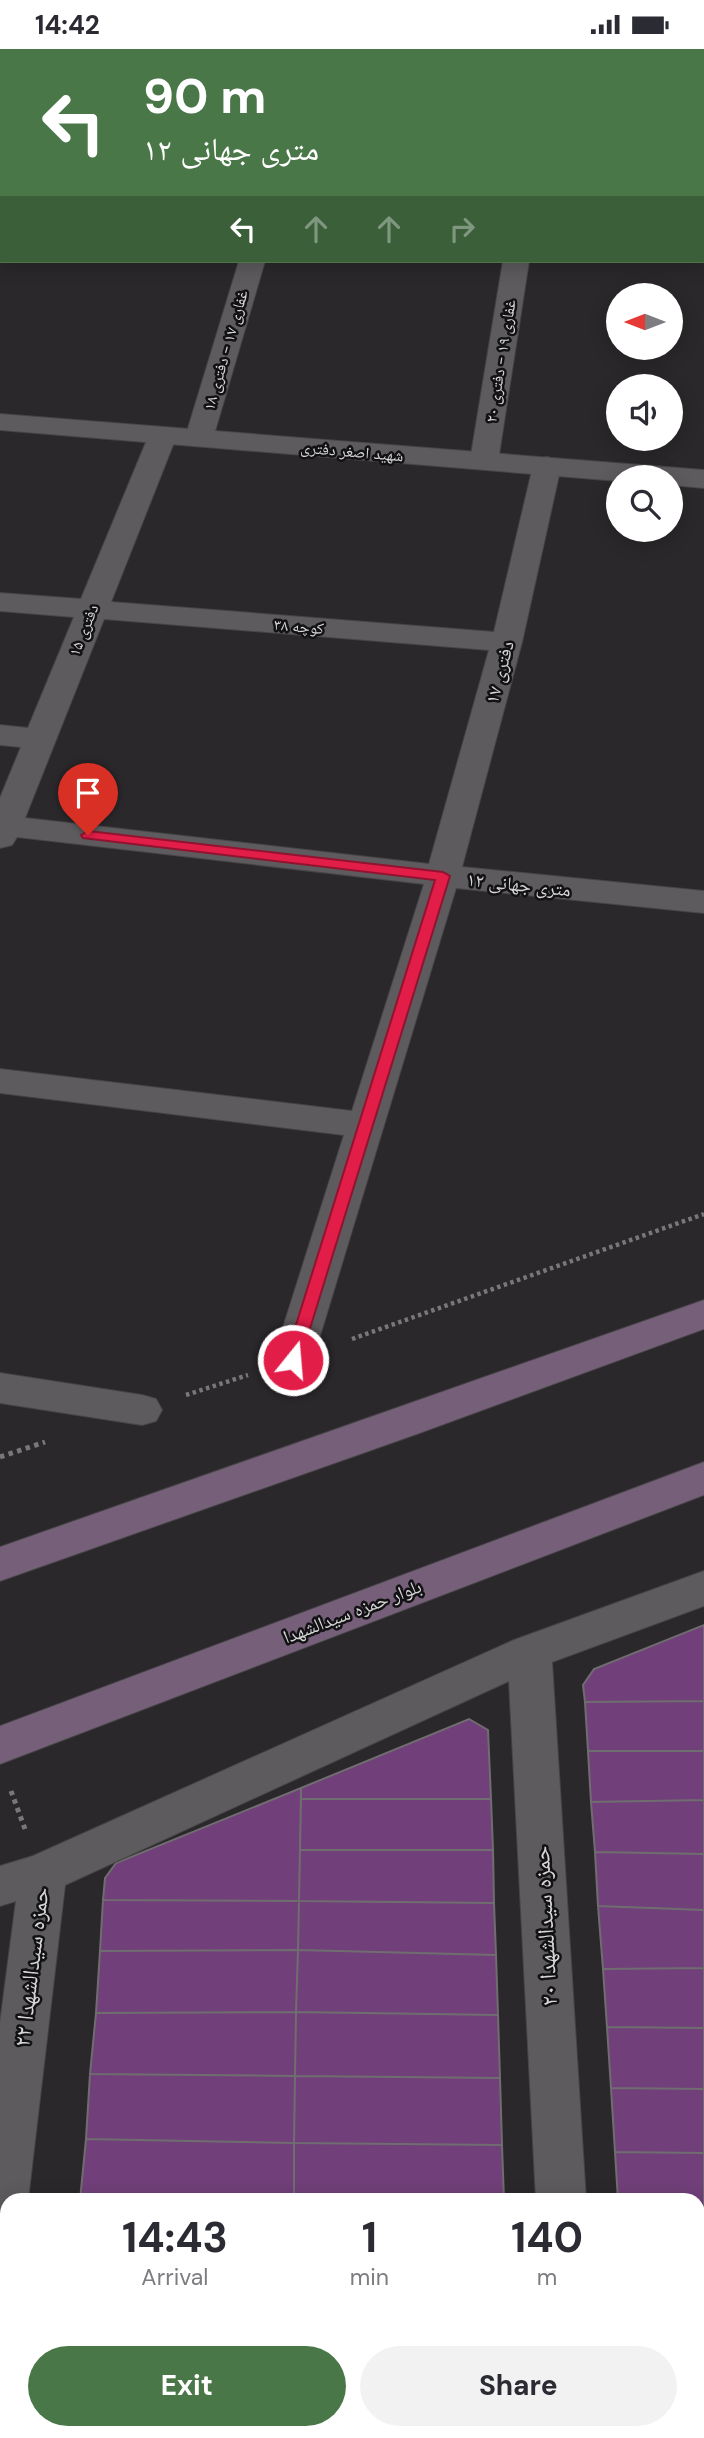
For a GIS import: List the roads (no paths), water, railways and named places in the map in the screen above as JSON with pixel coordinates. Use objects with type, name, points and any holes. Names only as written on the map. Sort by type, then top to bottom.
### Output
[{"type":"main road","points":[[0,1564],[704,1314]]},
{"type":"main road","name":"بلوار حمزه سیدالشهدا","points":[[0,1745],[704,1478]]},
{"type":"street","name":"غفاری ۱۷ - دفتری ۱۸","points":[[199,438],[251,263]]},
{"type":"street","name":"غفاری ۱۹ - دفتری ۲۰","points":[[484,461],[516,263]]},
{"type":"street","name":"شهید اصغر دفتری","points":[[0,422],[704,479]]},
{"type":"street","name":"دفتری ۱۵","points":[[2,829],[163,435]]},
{"type":"street","name":"دفتری ۱۷","points":[[293,1360],[443,876],[507,642],[547,466]]},
{"type":"street","name":"کوچه ۳۸","points":[[0,602],[507,642]]},
{"type":"street","points":[[0,735],[40,739]]},
{"type":"street","name":"۱۲ متری جهانی","points":[[2,829],[704,902]]},
{"type":"street","points":[[0,1081],[365,1125]]},
{"type":"street","points":[[0,1388],[142,1410]]},
{"type":"street","points":[[21,1879],[529,1652],[704,1588]]},
{"type":"street","name":"حمزه سیدالشهدا ۲۰","points":[[529,1652],[561,2193]]},
{"type":"street","name":"حمزه سیدالشهدا ۲۲","points":[[2,2193],[21,1879]]}]
